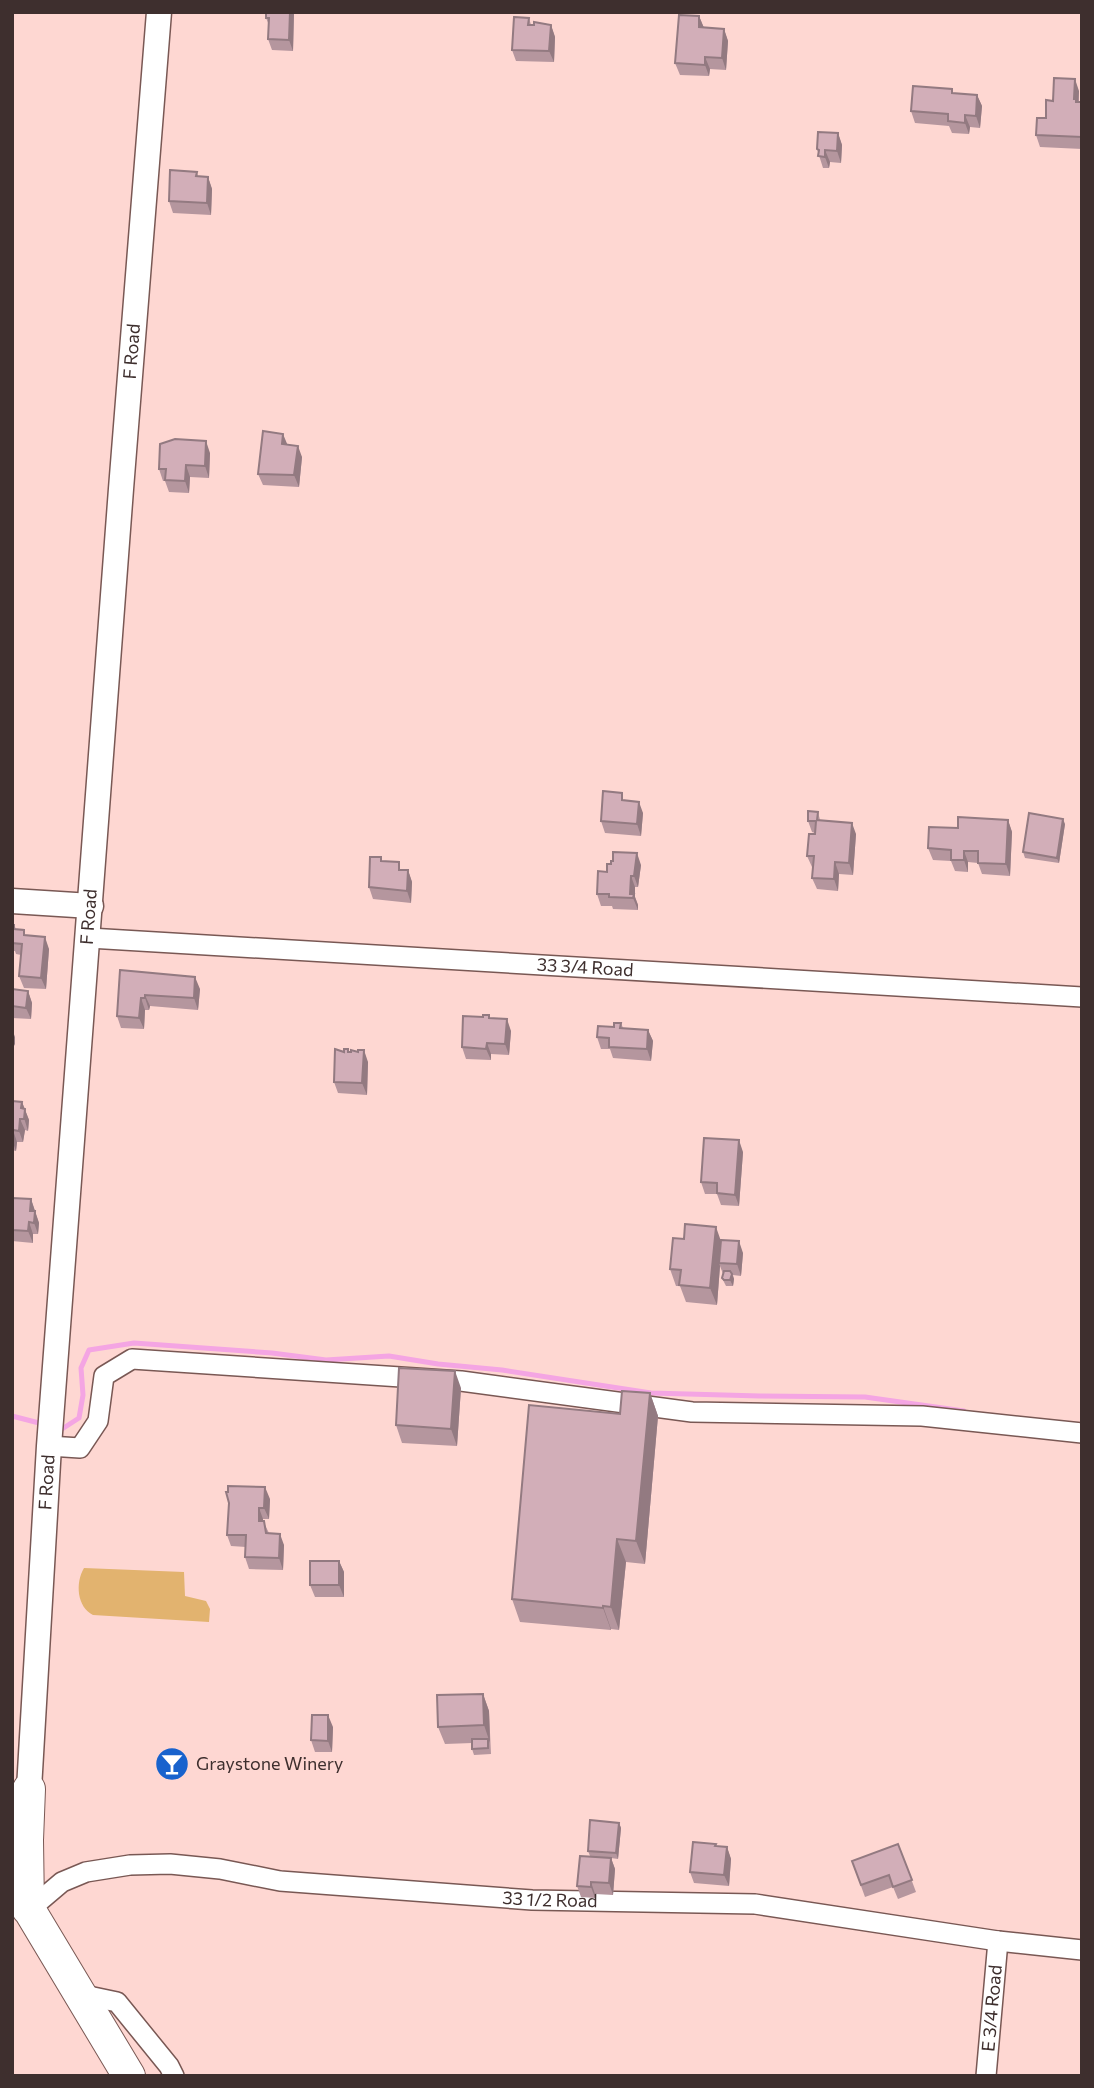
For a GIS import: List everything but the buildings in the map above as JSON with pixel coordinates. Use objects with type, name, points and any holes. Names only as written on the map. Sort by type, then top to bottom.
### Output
[{"type":"main road","points":[[29,1789],[29,1910]]},
{"type":"main road","points":[[12,1881],[129,2076]]},
{"type":"street","name":"F Road","points":[[12,1819],[20,1811],[29,1789],[50,1447],[159,12]]},
{"type":"street","points":[[12,901],[91,906]]},
{"type":"street","name":"33 3/4 Road","points":[[89,938],[1082,997]]},
{"type":"street","points":[[50,1447],[79,1448],[97,1421],[104,1376],[132,1359],[461,1381],[692,1412],[922,1416],[1082,1433]]},
{"type":"street","name":"33 1/2 Road","points":[[29,1910],[62,1882],[86,1872],[130,1865],[170,1864],[220,1869],[280,1881],[519,1899],[755,1904],[998,1941],[1082,1950]]},
{"type":"street","name":"E 3/4 Road","points":[[986,2076],[998,1941]]},
{"type":"street","points":[[79,1994],[117,2002],[169,2066],[174,2076]]},
{"type":"shaded area","points":[[84,1568],[184,1572],[185,1596],[206,1601],[210,1609],[209,1622],[93,1615],[84,1606],[79,1594],[79,1581]]},
{"type":"waterway","points":[[56,1428],[62,1429],[79,1418],[83,1395],[81,1368],[89,1350],[134,1343],[272,1353],[326,1360],[389,1356],[651,1393],[865,1397],[964,1411]]},
{"type":"waterway","points":[[12,1416],[43,1424]]},
{"type":"place","name":"Graystone Winery","points":[[172,1764]]}]
